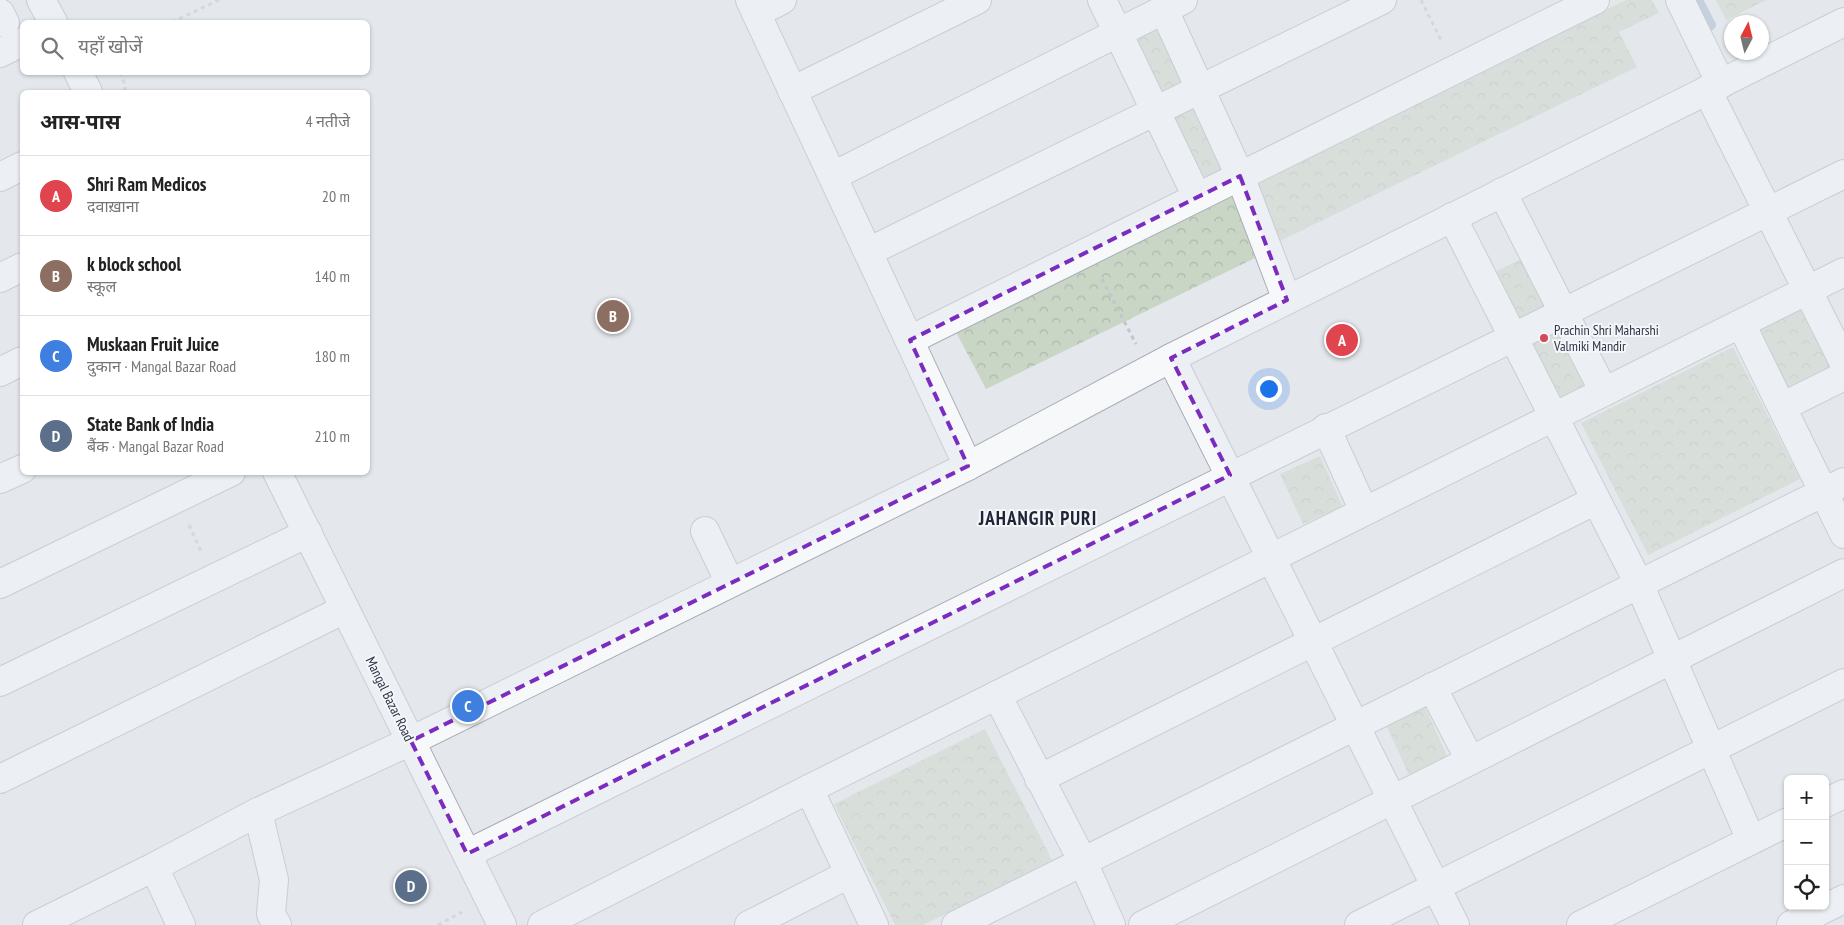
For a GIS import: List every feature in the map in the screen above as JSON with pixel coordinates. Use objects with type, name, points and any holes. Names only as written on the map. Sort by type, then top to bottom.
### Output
[{"type":"street","points":[[42,0],[52,20]]},
{"type":"street","points":[[782,0],[753,7],[968,466]]},
{"type":"street","points":[[792,91],[977,0]]},
{"type":"street","points":[[1102,0],[1197,197]]},
{"type":"street","points":[[868,252],[1382,0]]},
{"type":"street","points":[[910,340],[1595,0]]},
{"type":"street","points":[[1680,0],[1714,87],[1768,211],[1844,363]]},
{"type":"street","points":[[832,176],[1173,5],[1200,89],[1240,176],[1287,300]]},
{"type":"street","points":[[37,925],[154,867],[258,812],[411,740],[968,466],[1160,364],[1844,22]]},
{"type":"street","points":[[0,53],[9,26]]},
{"type":"street","points":[[80,75],[87,90]]},
{"type":"street","points":[[0,176],[20,167]]},
{"type":"street","points":[[467,854],[1326,428],[1844,174]]},
{"type":"street","points":[[1502,192],[1604,392]]},
{"type":"street","points":[[1452,218],[1639,584],[1751,840]]},
{"type":"street","points":[[0,278],[20,268]]},
{"type":"street","points":[[542,925],[808,789],[1844,272]]},
{"type":"street","points":[[1741,324],[1782,407],[1834,487],[1844,534]]},
{"type":"street","points":[[0,372],[20,362]]},
{"type":"street","points":[[1160,364],[1230,476],[1455,925]]},
{"type":"street","points":[[1782,407],[1844,376]]},
{"type":"street","points":[[1326,428],[1364,512]]},
{"type":"street","points":[[0,479],[20,469]]},
{"type":"street","points":[[0,584],[225,475]]},
{"type":"street","name":"Mangal Bazar Road","points":[[279,475],[502,925]]},
{"type":"street","points":[[956,925],[1834,487]]},
{"type":"street","points":[[1039,779],[1596,500]]},
{"type":"street","points":[[705,532],[730,583]]},
{"type":"street","points":[[0,682],[308,533]]},
{"type":"street","points":[[1143,925],[1844,573]]},
{"type":"street","points":[[0,779],[345,609]]},
{"type":"street","points":[[1359,925],[1844,683]]},
{"type":"street","points":[[1432,687],[1470,760]]},
{"type":"street","points":[[996,695],[1083,862],[1111,925]]},
{"type":"street","points":[[808,789],[874,925]]},
{"type":"street","points":[[1829,801],[1844,794]]},
{"type":"street","points":[[258,812],[274,880],[271,914],[277,925]]},
{"type":"street","points":[[1581,925],[1784,824]]},
{"type":"street","points":[[154,867],[181,925]]},
{"type":"street","points":[[749,925],[849,874]]},
{"type":"street","points":[[1807,922],[1844,899]]},
{"type":"path","points":[[176,20],[219,0]]},
{"type":"path","points":[[1421,0],[1455,69]]},
{"type":"path","points":[[121,75],[125,90]]},
{"type":"path","points":[[1088,252],[1160,364]]},
{"type":"path","points":[[176,499],[215,578]]},
{"type":"highlighted area","points":[[1240,176],[1287,300],[1171,358],[1230,475],[467,854],[411,741],[968,466],[910,340]]},
{"type":"green space","points":[[1626,0],[1652,0],[1659,13],[1619,32],[1637,67],[1278,242],[1249,183]]},
{"type":"green space","points":[[1716,0],[1766,0],[1736,15],[1724,16]]},
{"type":"green space","points":[[1162,19],[1193,86],[1156,104],[1124,36]]},
{"type":"green space","points":[[1199,100],[1232,168],[1194,186],[1162,118]]},
{"type":"green space","points":[[1235,194],[1255,258],[986,389],[956,332]]},
{"type":"green space","points":[[1525,257],[1550,308],[1516,325],[1491,274]]},
{"type":"green space","points":[[1802,305],[1835,372],[1788,396],[1755,328]]},
{"type":"green space","points":[[1559,321],[1593,389],[1558,405],[1525,337]]},
{"type":"green space","points":[[1733,347],[1800,479],[1648,555],[1581,423]]},
{"type":"green space","points":[[1320,456],[1343,507],[1303,524],[1280,474]]},
{"type":"green space","points":[[1425,707],[1448,758],[1409,775],[1386,725]]},
{"type":"green space","points":[[985,729],[1052,860],[923,925],[895,925],[834,804]]},
{"type":"waterway","points":[[1698,0],[1711,25]]},
{"type":"place","name":"k block school","points":[[613,316]]},
{"type":"place","name":"Prachin Shri Maharshi Valmiki Mandir","points":[[1544,338]]},
{"type":"place","name":"Shri Ram Medicos","points":[[1342,340]]},
{"type":"place","name":"Muskaan Fruit Juice","points":[[468,706]]},
{"type":"place","name":"State Bank of India","points":[[411,886]]},
{"type":"district","name":"JAHANGIR PURI","points":[[1038,518]]}]
